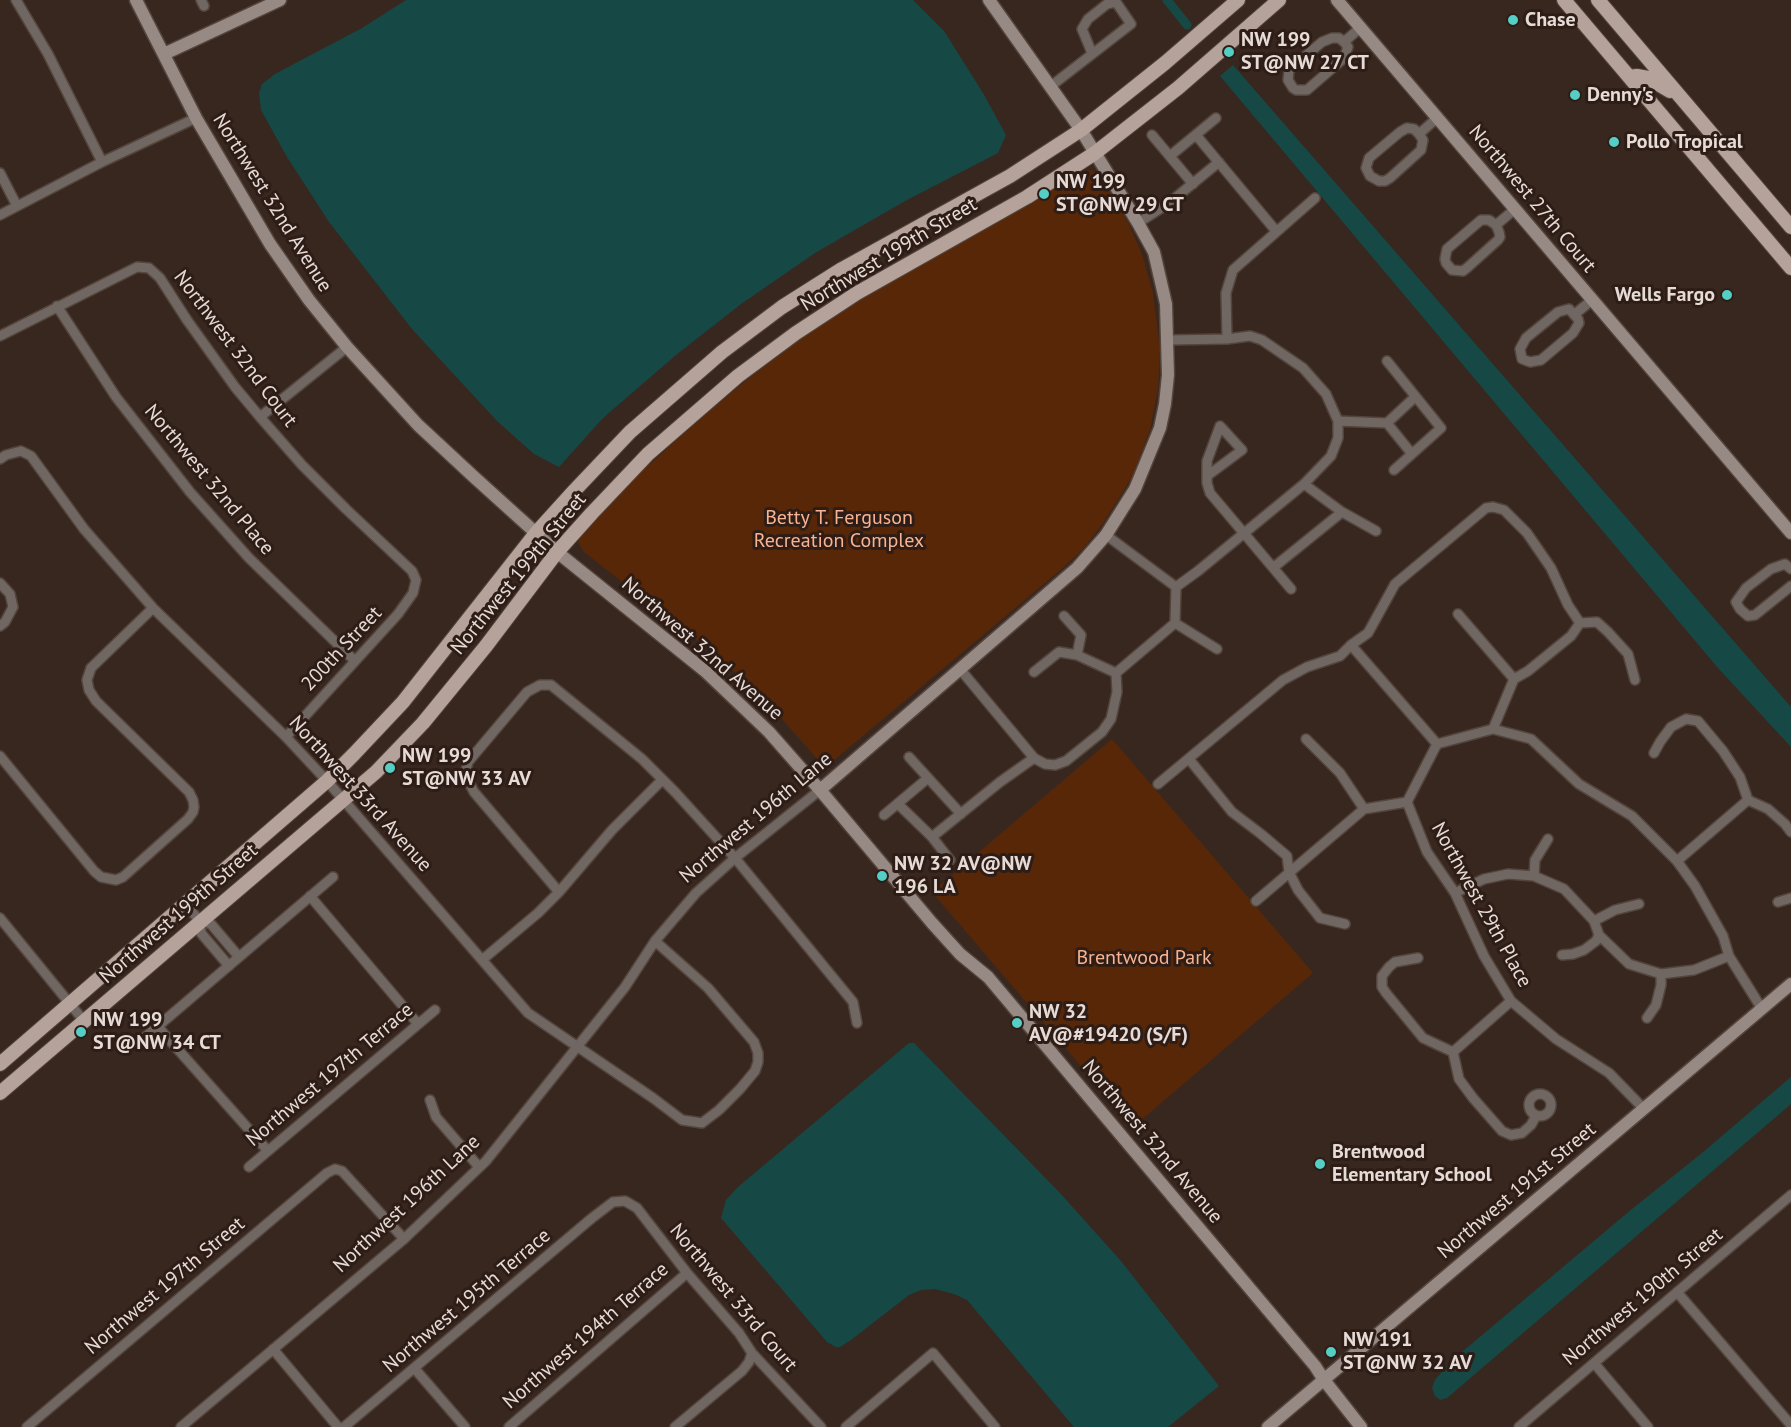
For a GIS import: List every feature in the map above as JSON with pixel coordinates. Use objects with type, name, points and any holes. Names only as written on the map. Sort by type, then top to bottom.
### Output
[{"type":"main road","name":"Northwest 199th Street","points":[[0,1064],[327,781],[403,702],[536,533],[574,491],[630,432],[731,345],[782,307],[842,269],[1010,176],[1081,130],[1165,63],[1238,0]]},
{"type":"main road","name":"Northwest 199th Street","points":[[0,1093],[376,772],[423,723],[486,646],[557,552],[592,513],[648,454],[738,376],[796,333],[857,293],[1027,197],[1095,153],[1178,88],[1279,0]]},
{"type":"main road","points":[[1563,0],[1791,268]]},
{"type":"main road","points":[[1598,0],[1791,227]]},
{"type":"main road","points":[[1629,78],[1637,76],[1648,78],[1680,97]]},
{"type":"street","points":[[16,0],[48,54],[102,162]]},
{"type":"street","name":"Northwest 32nd Avenue","points":[[136,0],[196,118],[270,244],[309,300],[347,347],[418,425],[536,533],[705,671],[769,732],[939,931],[960,954],[988,977],[1315,1366],[1361,1427]]},
{"type":"street","points":[[164,54],[280,0]]},
{"type":"street","name":"Northwest 196th Lane","points":[[182,1427],[404,1239],[486,1161],[625,987],[655,941],[696,893],[735,858],[820,790],[1077,568],[1106,535],[1135,489],[1160,428],[1168,375],[1166,304],[1154,252],[1081,130],[989,0]]},
{"type":"street","name":"Northwest 27th Court","points":[[1337,0],[1791,533]]},
{"type":"street","points":[[1051,86],[1131,24],[1116,2],[1107,4],[1088,19],[1082,30],[1092,54]]},
{"type":"street","points":[[1344,42],[1360,28]]},
{"type":"street","points":[[1339,38],[1344,42],[1348,47],[1344,58],[1307,90],[1293,88],[1288,80],[1289,70],[1327,39],[1339,38]]},
{"type":"street","points":[[0,215],[102,162],[196,118]]},
{"type":"street","points":[[1170,156],[1216,118]]},
{"type":"street","points":[[1419,134],[1437,118]]},
{"type":"street","points":[[1412,128],[1419,134],[1423,140],[1421,150],[1390,178],[1379,181],[1370,176],[1366,168],[1369,158],[1400,132],[1412,128]]},
{"type":"street","points":[[1152,135],[1193,184]]},
{"type":"street","points":[[1196,135],[1276,231]]},
{"type":"street","points":[[1138,223],[1169,203],[1219,162]]},
{"type":"street","points":[[0,173],[16,206]]},
{"type":"street","points":[[1227,339],[1226,293],[1233,270],[1315,198]]},
{"type":"street","points":[[1496,225],[1515,209]]},
{"type":"street","points":[[1481,220],[1489,220],[1496,225],[1500,237],[1468,267],[1463,271],[1457,271],[1448,266],[1444,258],[1447,249],[1481,220]]},
{"type":"street","name":"Northwest 32nd Court","points":[[57,306],[137,267],[149,268],[160,278],[235,387],[260,417],[302,465],[346,509],[405,562],[416,580]]},
{"type":"street","points":[[1575,314],[1592,300]]},
{"type":"street","points":[[0,336],[57,306]]},
{"type":"street","name":"Northwest 32nd Place","points":[[57,306],[116,397],[190,492],[249,558],[355,661]]},
{"type":"street","points":[[1569,309],[1575,314],[1578,319],[1577,327],[1547,356],[1535,362],[1522,359],[1520,349],[1526,338],[1561,310],[1569,309]]},
{"type":"street","points":[[1168,340],[1227,339],[1250,336],[1262,340],[1303,368],[1326,394],[1338,421],[1338,438],[1330,456],[1304,484],[1176,587]]},
{"type":"street","points":[[260,417],[347,347]]},
{"type":"street","points":[[1388,361],[1441,429],[1394,470]]},
{"type":"street","points":[[1338,421],[1387,423],[1415,397]]},
{"type":"street","points":[[1387,423],[1412,454]]},
{"type":"street","points":[[1207,476],[1242,450],[1220,426],[1207,461],[1207,476],[1210,493],[1291,589]]},
{"type":"street","name":"Northwest 33rd Avenue","points":[[0,459],[21,451],[31,456],[84,529],[153,608],[286,737],[327,781],[528,1013],[682,1120],[702,1123],[719,1110],[755,1071],[758,1053],[754,1042],[708,988],[655,941]]},
{"type":"street","points":[[1304,484],[1342,512],[1376,531]]},
{"type":"street","points":[[1158,784],[1283,680],[1307,667],[1340,656],[1368,633],[1395,584],[1486,508],[1504,510],[1527,533],[1551,568],[1568,605],[1580,623]]},
{"type":"street","points":[[1274,567],[1342,512]]},
{"type":"street","points":[[1106,535],[1176,587]]},
{"type":"street","points":[[1791,569],[1785,564],[1771,569],[1746,588],[1736,602],[1748,616],[1755,615],[1791,586]]},
{"type":"street","name":"200th Street","points":[[286,737],[398,614],[412,593],[416,580]]},
{"type":"street","points":[[0,583],[10,594],[13,607],[5,622],[0,626]]},
{"type":"street","points":[[1116,673],[1175,623],[1176,587]]},
{"type":"street","points":[[0,756],[94,871],[109,880],[123,877],[188,819],[194,807],[189,792],[96,700],[89,690],[87,680],[91,668],[153,608]]},
{"type":"street","points":[[1458,615],[1514,679]]},
{"type":"street","points":[[1064,616],[1082,635],[1077,655]]},
{"type":"street","points":[[1580,623],[1597,622],[1608,632],[1628,654],[1635,680]]},
{"type":"street","points":[[1175,623],[1217,649]]},
{"type":"street","points":[[1493,729],[1514,679],[1571,636],[1580,623]]},
{"type":"street","points":[[1351,645],[1437,744]]},
{"type":"street","points":[[1034,672],[1059,652],[1077,655],[1116,673]]},
{"type":"street","points":[[960,669],[1034,758],[1045,764],[1055,765],[1066,761],[1102,732],[1111,719],[1117,692],[1116,673]]},
{"type":"street","points":[[559,892],[474,792],[465,775],[468,762],[527,692],[540,685],[551,685],[642,759],[675,792],[735,858],[853,1002],[857,1023]]},
{"type":"street","points":[[1654,753],[1671,727],[1686,719],[1698,722],[1724,751],[1740,777],[1748,800],[1768,809],[1791,832]]},
{"type":"street","points":[[1256,902],[1364,809],[1407,802],[1437,744],[1493,729],[1531,739],[1579,784],[1632,816],[1677,861],[1695,886],[1723,936],[1729,956],[1762,1009]]},
{"type":"street","points":[[1306,739],[1340,773],[1364,809]]},
{"type":"street","points":[[909,757],[961,814]]},
{"type":"street","points":[[932,837],[1034,758]]},
{"type":"street","points":[[1189,759],[1232,812],[1287,856],[1289,873],[1298,890],[1320,918],[1345,924]]},
{"type":"street","points":[[884,815],[928,778]]},
{"type":"street","points":[[482,960],[538,913],[559,892],[612,830],[662,780]]},
{"type":"street","points":[[1677,861],[1748,800]]},
{"type":"street","name":"Northwest 29th Place","points":[[1407,802],[1426,852],[1455,893],[1484,956],[1511,1002],[1556,1039],[1609,1073],[1644,1108]]},
{"type":"street","points":[[898,804],[932,837],[950,860]]},
{"type":"street","points":[[1534,876],[1535,860],[1548,839]]},
{"type":"street","points":[[1455,893],[1484,879],[1508,874],[1534,876],[1564,889],[1594,921],[1599,935],[1629,964],[1661,974],[1694,970],[1729,956]]},
{"type":"street","points":[[137,1044],[333,876]]},
{"type":"street","points":[[310,896],[418,1024]]},
{"type":"street","points":[[1778,902],[1791,898]]},
{"type":"street","points":[[184,903],[200,921],[211,924],[239,957]]},
{"type":"street","points":[[1594,921],[1615,910],[1639,904]]},
{"type":"street","points":[[0,918],[84,1021]]},
{"type":"street","points":[[200,921],[201,933],[229,966]]},
{"type":"street","points":[[1562,955],[1584,950],[1596,941],[1599,935]]},
{"type":"street","points":[[1418,958],[1395,962],[1389,967],[1382,976],[1382,987],[1386,993],[1423,1038],[1452,1052],[1459,1078],[1502,1131],[1511,1135],[1522,1133],[1532,1125],[1536,1116]]},
{"type":"street","points":[[1647,1018],[1656,1005],[1661,974]]},
{"type":"street","name":"Northwest 191st Street","points":[[1268,1427],[1791,984]]},
{"type":"street","points":[[1452,1052],[1511,1002]]},
{"type":"street","name":"Northwest 197th Terrace","points":[[249,1167],[435,1010]]},
{"type":"street","points":[[158,1027],[268,1151]]},
{"type":"street","points":[[430,1100],[436,1117],[479,1167]]},
{"type":"street","name":"Northwest 197th Street","points":[[27,1427],[327,1173],[335,1169],[342,1171],[404,1239]]},
{"type":"street","name":"Northwest 190th Street","points":[[1519,1427],[1791,1195]]},
{"type":"street","name":"Northwest 33rd Court","points":[[613,1202],[625,1201],[637,1208],[687,1273],[739,1333],[752,1353],[821,1427]]},
{"type":"street","name":"Northwest 195th Terrace","points":[[344,1427],[613,1202]]},
{"type":"street","name":"Northwest 194th Terrace","points":[[509,1427],[687,1273]]},
{"type":"street","points":[[1677,1292],[1791,1425]]},
{"type":"street","points":[[273,1349],[338,1427]]},
{"type":"street","points":[[675,1427],[741,1371],[749,1362],[752,1353]]},
{"type":"street","points":[[846,1427],[933,1353],[995,1427]]},
{"type":"street","points":[[1594,1363],[1648,1427]]},
{"type":"street","points":[[415,1368],[465,1427]]},
{"type":"green space","name":"Betty T. Ferguson Recreation Complex","points":[[1083,171],[1096,172],[1112,194],[1128,223],[1142,254],[1153,293],[1160,350],[1158,389],[1150,430],[1132,477],[1104,522],[1083,549],[1057,573],[833,761],[826,764],[819,761],[768,703],[716,655],[584,552],[578,542],[580,536],[634,479],[681,436],[785,350],[893,279]]},
{"type":"green space","name":"Brentwood Park","points":[[1112,739],[1313,973],[1133,1127],[932,892]]},
{"type":"water","points":[[406,0],[913,0],[944,31],[1006,135],[998,153],[905,201],[815,253],[741,304],[676,355],[603,418],[559,467],[534,454],[497,421],[412,329],[329,222],[287,157],[261,110],[259,93],[262,84],[275,74],[362,28]]},
{"type":"water","points":[[1233,65],[1791,707],[1791,747],[1718,668],[1220,76]]},
{"type":"water","points":[[909,1043],[914,1043],[1060,1193],[1121,1261],[1219,1386],[1168,1427],[1074,1427],[967,1300],[935,1289],[921,1290],[909,1295],[851,1340],[836,1347],[827,1342],[721,1218],[726,1200],[738,1187]]},
{"type":"water","points":[[1791,1077],[1791,1104],[1447,1398],[1440,1400],[1435,1396],[1432,1388],[1435,1380],[1450,1362]]},
{"type":"waterway","points":[[1167,0],[1187,25]]},
{"type":"place","name":"Chase","points":[[1513,20]]},
{"type":"place","name":"NW 199 ST@NW 27 CT","points":[[1229,52]]},
{"type":"place","name":"Denny's","points":[[1575,95]]},
{"type":"place","name":"Pollo Tropical","points":[[1614,142]]},
{"type":"place","name":"NW 199 ST@NW 29 CT","points":[[1044,194]]},
{"type":"place","name":"Wells Fargo","points":[[1727,295]]},
{"type":"place","name":"NW 199 ST@NW 33 AV","points":[[390,768]]},
{"type":"place","name":"NW 32 AV@NW 196 LA","points":[[882,876]]},
{"type":"place","name":"NW 32 AV@#19420 (S/F)","points":[[1017,1023]]},
{"type":"place","name":"NW 199 ST@NW 34 CT","points":[[81,1032]]},
{"type":"place","name":"Brentwood Elementary School","points":[[1320,1164]]},
{"type":"place","name":"NW 191 ST@NW 32 AV","points":[[1331,1352]]}]
